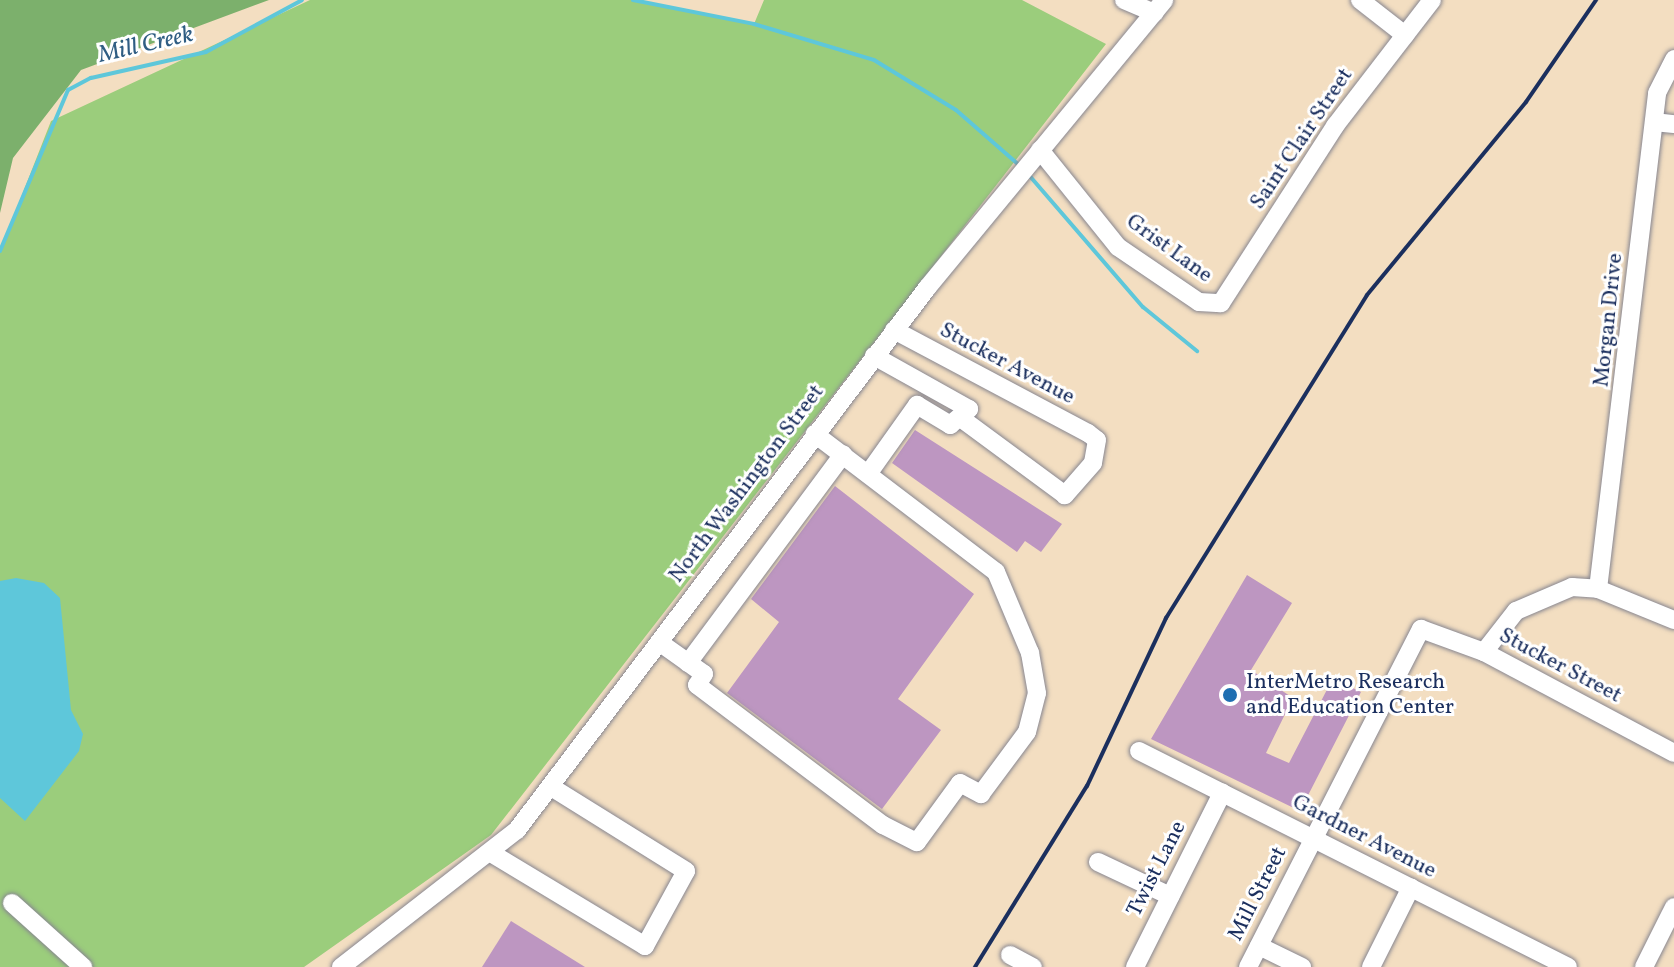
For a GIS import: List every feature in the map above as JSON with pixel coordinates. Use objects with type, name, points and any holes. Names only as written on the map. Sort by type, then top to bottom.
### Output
[{"type":"street","points":[[1124,0],[1159,6]]},
{"type":"street","points":[[1360,0],[1405,35]]},
{"type":"street","name":"Saint Clair Street","points":[[1213,304],[1225,300],[1335,126],[1432,0]]},
{"type":"street","name":"North Washington Street","points":[[341,967],[491,853],[551,787],[894,330],[1159,6]]},
{"type":"street","name":"Morgan Drive","points":[[1598,589],[1657,93],[1674,59]]},
{"type":"street","points":[[1654,122],[1674,124]]},
{"type":"street","name":"Grist Lane","points":[[1040,150],[1118,247],[1213,304]]},
{"type":"street","name":"Stucker Avenue","points":[[894,330],[1097,440],[1093,463],[1065,495],[962,419]]},
{"type":"street","points":[[868,474],[917,405],[950,425],[962,419],[969,409],[874,356]]},
{"type":"street","points":[[954,401],[969,373]]},
{"type":"street","points":[[659,642],[704,674],[697,685],[883,825],[917,842],[960,783],[981,794],[1027,732],[1037,693],[1030,653],[996,572],[815,434]]},
{"type":"street","points":[[688,663],[843,454]]},
{"type":"street","points":[[1484,652],[1529,602],[1572,587],[1598,589],[1674,620]]},
{"type":"street","name":"Stucker Street","points":[[1421,629],[1484,652],[1674,753]]},
{"type":"street","name":"Mill Street","points":[[1248,967],[1421,629]]},
{"type":"street","name":"Gardner Avenue","points":[[1139,751],[1568,967]]},
{"type":"street","points":[[491,853],[638,945],[645,946],[686,871],[551,787]]},
{"type":"street","name":"Twist Lane","points":[[1135,967],[1222,793]]},
{"type":"street","points":[[1098,862],[1170,896]]},
{"type":"street","points":[[1371,967],[1411,887]]},
{"type":"street","points":[[12,903],[83,967]]},
{"type":"street","points":[[1644,967],[1674,907]]},
{"type":"street","points":[[1259,946],[1302,967]]},
{"type":"street","points":[[1010,955],[1033,967]]},
{"type":"green space","points":[[0,0],[269,0],[81,70],[13,158],[0,213]]},
{"type":"green space","points":[[310,0],[633,0],[754,24],[764,0],[1022,0],[1106,44],[491,835],[304,967],[0,967],[0,251],[51,121]]},
{"type":"water","points":[[16,578],[44,583],[60,598],[71,710],[83,734],[79,751],[25,821],[0,798],[0,581]]},
{"type":"building","points":[[915,430],[1062,524],[1041,552],[1025,541],[1017,552],[892,463]]},
{"type":"building","points":[[835,486],[974,594],[898,699],[941,730],[882,809],[727,693],[779,622],[751,599]]},
{"type":"building","name":"InterMetro Research and Education Center","points":[[1247,575],[1292,603],[1251,670],[1293,698],[1266,753],[1289,763],[1333,678],[1361,692],[1300,811],[1151,739]]},
{"type":"building","points":[[511,921],[585,967],[482,967]]},
{"type":"waterway","name":"Mill Creek","points":[[0,251],[68,90],[91,78],[206,52],[302,0]]},
{"type":"waterway","points":[[633,0],[754,24],[874,60],[956,110],[1019,165]]},
{"type":"waterway","points":[[1028,174],[1143,307],[1197,351]]},
{"type":"railway","points":[[975,967],[1087,786],[1166,618],[1367,295],[1526,102],[1596,0]]},
{"type":"place","name":"InterMetro Research and Education Center","points":[[1230,695]]}]
